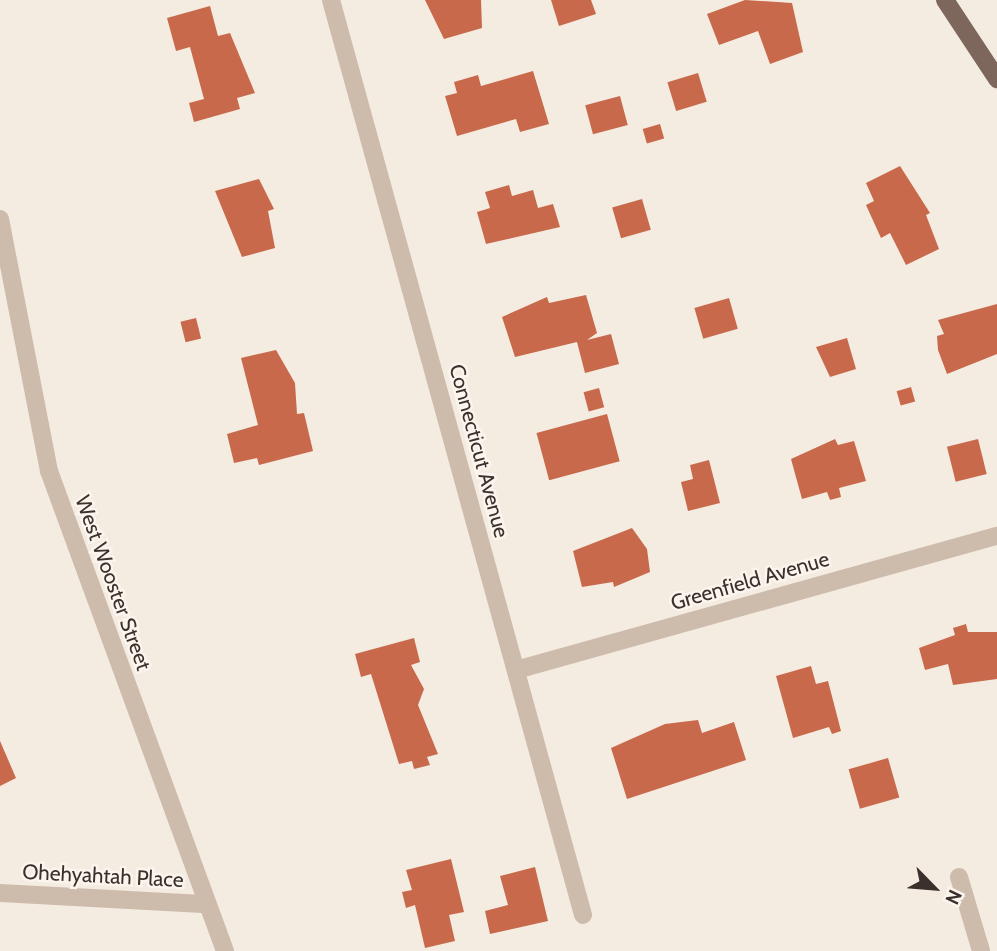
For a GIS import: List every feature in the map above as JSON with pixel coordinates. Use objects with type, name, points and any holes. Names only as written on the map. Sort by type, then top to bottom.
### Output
[{"type":"main road","points":[[944,0],[997,79]]},
{"type":"street","name":"Connecticut Avenue","points":[[331,0],[583,915]]},
{"type":"street","name":"West Wooster Street","points":[[0,219],[49,471],[203,904],[225,951]]},
{"type":"street","name":"Greenfield Avenue","points":[[516,670],[997,536]]},
{"type":"street","points":[[959,877],[981,951]]},
{"type":"street","name":"Ohehyahtah Place","points":[[0,893],[203,904]]},
{"type":"building","points":[[425,0],[481,0],[482,28],[444,39]]},
{"type":"building","points":[[551,0],[591,0],[596,14],[559,26]]},
{"type":"building","points":[[745,0],[792,3],[803,52],[770,64],[758,31],[719,45],[707,14]]},
{"type":"building","points":[[210,6],[218,36],[230,33],[255,93],[237,98],[240,109],[194,122],[189,103],[204,99],[190,47],[176,51],[167,18]]},
{"type":"building","points":[[533,71],[549,124],[520,132],[516,119],[457,136],[445,96],[457,93],[454,82],[478,75],[481,86]]},
{"type":"building","points":[[698,73],[707,102],[676,111],[667,82]]},
{"type":"building","points":[[620,96],[628,125],[593,134],[585,105]]},
{"type":"building","points":[[660,124],[664,138],[647,143],[643,129]]},
{"type":"building","points":[[900,166],[930,213],[926,215],[939,249],[906,265],[890,233],[881,238],[866,205],[874,201],[866,183]]},
{"type":"building","points":[[259,179],[274,209],[268,211],[275,248],[242,257],[215,191]]},
{"type":"building","points":[[509,185],[512,196],[533,190],[538,208],[553,204],[560,227],[486,244],[477,212],[490,208],[485,192]]},
{"type":"building","points":[[642,199],[651,230],[621,238],[612,208]]},
{"type":"building","points":[[586,295],[597,333],[587,340],[611,334],[619,364],[585,373],[577,342],[515,357],[502,317],[547,297],[549,303]]},
{"type":"building","points":[[729,298],[738,329],[703,339],[694,308]]},
{"type":"building","points":[[997,304],[997,354],[947,374],[938,350],[937,336],[944,334],[938,320]]},
{"type":"building","points":[[196,318],[201,338],[186,342],[180,322]]},
{"type":"building","points":[[847,338],[856,369],[830,377],[816,347]]},
{"type":"building","points":[[276,350],[295,383],[297,414],[304,413],[313,451],[259,465],[257,458],[234,463],[227,434],[258,425],[241,358]]},
{"type":"building","points":[[911,387],[915,401],[901,406],[897,391]]},
{"type":"building","points":[[599,388],[604,407],[589,411],[584,392]]},
{"type":"building","points":[[607,414],[620,461],[549,480],[536,433]]},
{"type":"building","points":[[835,439],[838,445],[854,441],[866,481],[839,488],[841,497],[830,500],[827,492],[802,499],[791,459]]},
{"type":"building","points":[[978,439],[987,474],[956,482],[947,447]]},
{"type":"building","points":[[709,460],[720,503],[688,511],[681,482],[693,479],[690,465]]},
{"type":"building","points":[[632,528],[647,549],[650,572],[614,587],[613,582],[582,587],[573,551]]},
{"type":"building","points":[[966,624],[968,632],[997,632],[997,679],[953,685],[948,664],[925,670],[919,648],[955,635],[953,628]]},
{"type":"building","points":[[414,638],[420,662],[411,665],[424,689],[418,705],[438,754],[427,757],[430,765],[414,769],[412,761],[399,764],[371,674],[361,677],[355,654]]},
{"type":"building","points":[[811,666],[816,684],[828,681],[841,731],[832,734],[829,727],[793,738],[776,676]]},
{"type":"building","points":[[698,720],[702,733],[734,722],[746,760],[627,799],[611,748],[665,724]]},
{"type":"building","points":[[0,741],[16,778],[0,786]]},
{"type":"building","points":[[888,758],[899,797],[860,809],[849,769]]},
{"type":"building","points":[[451,859],[464,912],[449,915],[455,941],[425,948],[415,905],[406,908],[402,892],[412,890],[406,870]]},
{"type":"building","points":[[535,867],[548,921],[490,934],[485,911],[508,905],[500,876]]}]
